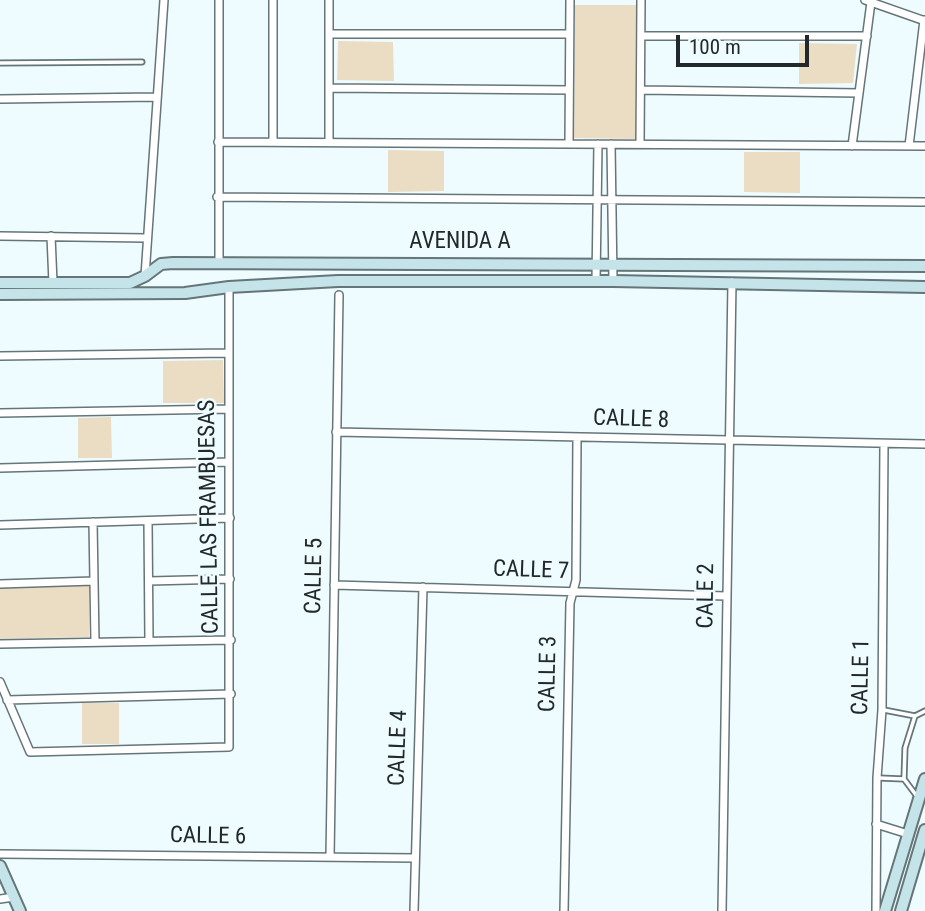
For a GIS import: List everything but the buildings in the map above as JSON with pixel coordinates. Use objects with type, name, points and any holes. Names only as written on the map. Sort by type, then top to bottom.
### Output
[{"type":"street","points":[[145,276],[164,0]]},
{"type":"street","points":[[219,0],[219,262]]},
{"type":"street","points":[[273,0],[273,142]]},
{"type":"street","points":[[329,0],[329,142]]},
{"type":"street","points":[[569,0],[569,144]]},
{"type":"street","points":[[640,145],[641,0]]},
{"type":"street","points":[[852,146],[867,36],[868,1],[924,20],[909,146]]},
{"type":"street","points":[[329,34],[569,34]]},
{"type":"street","points":[[641,36],[867,36]]},
{"type":"street","points":[[329,88],[569,90]]},
{"type":"street","points":[[640,90],[859,93]]},
{"type":"street","points":[[0,99],[156,97]]},
{"type":"street","points":[[218,142],[925,146]]},
{"type":"street","points":[[596,281],[598,144]]},
{"type":"street","points":[[611,144],[612,281]]},
{"type":"street","points":[[217,197],[925,202]]},
{"type":"street","points":[[0,236],[146,238]]},
{"type":"street","points":[[51,236],[53,283]]},
{"type":"street","name":"AVENIDA A","points":[[0,283],[123,283],[145,276],[161,264],[219,262],[925,266]]},
{"type":"street","name":"AVENIDA A","points":[[0,294],[185,293],[229,287],[326,281],[732,282],[925,287]]},
{"type":"street","name":"CALE 2","points":[[722,911],[732,282]]},
{"type":"street","name":"CALLE LAS FRAMBUESAS","points":[[7,700],[30,752],[229,747],[229,287]]},
{"type":"street","name":"CALLE 5","points":[[330,857],[339,295]]},
{"type":"street","points":[[0,356],[228,353]]},
{"type":"street","points":[[0,413],[229,409]]},
{"type":"street","name":"CALLE 8","points":[[336,432],[925,444]]},
{"type":"street","name":"CALLE 3","points":[[564,911],[570,603],[576,580],[577,438]]},
{"type":"street","name":"CALLE 1","points":[[876,911],[877,778],[882,710],[884,444]]},
{"type":"street","points":[[0,468],[229,463]]},
{"type":"street","points":[[0,515],[2,525],[230,518]]},
{"type":"street","points":[[148,521],[149,641]]},
{"type":"street","points":[[93,522],[94,642]]},
{"type":"street","points":[[149,580],[230,579]]},
{"type":"street","points":[[0,584],[94,581]]},
{"type":"street","name":"CALLE 7","points":[[334,584],[726,596]]},
{"type":"street","name":"CALLE 4","points":[[414,911],[423,587]]},
{"type":"street","points":[[0,644],[231,640]]},
{"type":"street","points":[[0,682],[7,700],[231,694]]},
{"type":"street","points":[[885,911],[920,803],[925,779]]},
{"type":"street","points":[[876,824],[908,834]]},
{"type":"street","points":[[901,911],[925,830]]},
{"type":"street","name":"CALLE 6","points":[[0,854],[415,858]]},
{"type":"street","points":[[0,866],[20,911]]},
{"type":"street","points":[[0,899],[14,897]]},
{"type":"lane","points":[[0,63],[142,62]]},
{"type":"lane","points":[[882,710],[915,716],[925,711]]},
{"type":"lane","points":[[915,716],[905,748],[904,779],[920,803]]},
{"type":"lane","points":[[877,778],[904,779]]},
{"type":"shaded area","points":[[575,5],[636,5],[635,139],[574,138]]},
{"type":"shaded area","points":[[338,41],[393,42],[394,81],[337,80]]},
{"type":"shaded area","points":[[799,43],[857,44],[853,83],[799,84]]},
{"type":"shaded area","points":[[388,150],[444,151],[444,191],[388,192]]},
{"type":"shaded area","points":[[744,152],[800,152],[800,193],[744,192]]},
{"type":"shaded area","points":[[223,360],[224,403],[163,403],[163,361]]},
{"type":"shaded area","points":[[111,417],[112,458],[78,458],[78,418]]},
{"type":"shaded area","points":[[89,585],[89,637],[0,639],[0,588]]},
{"type":"shaded area","points":[[82,703],[119,703],[119,744],[82,744]]}]
